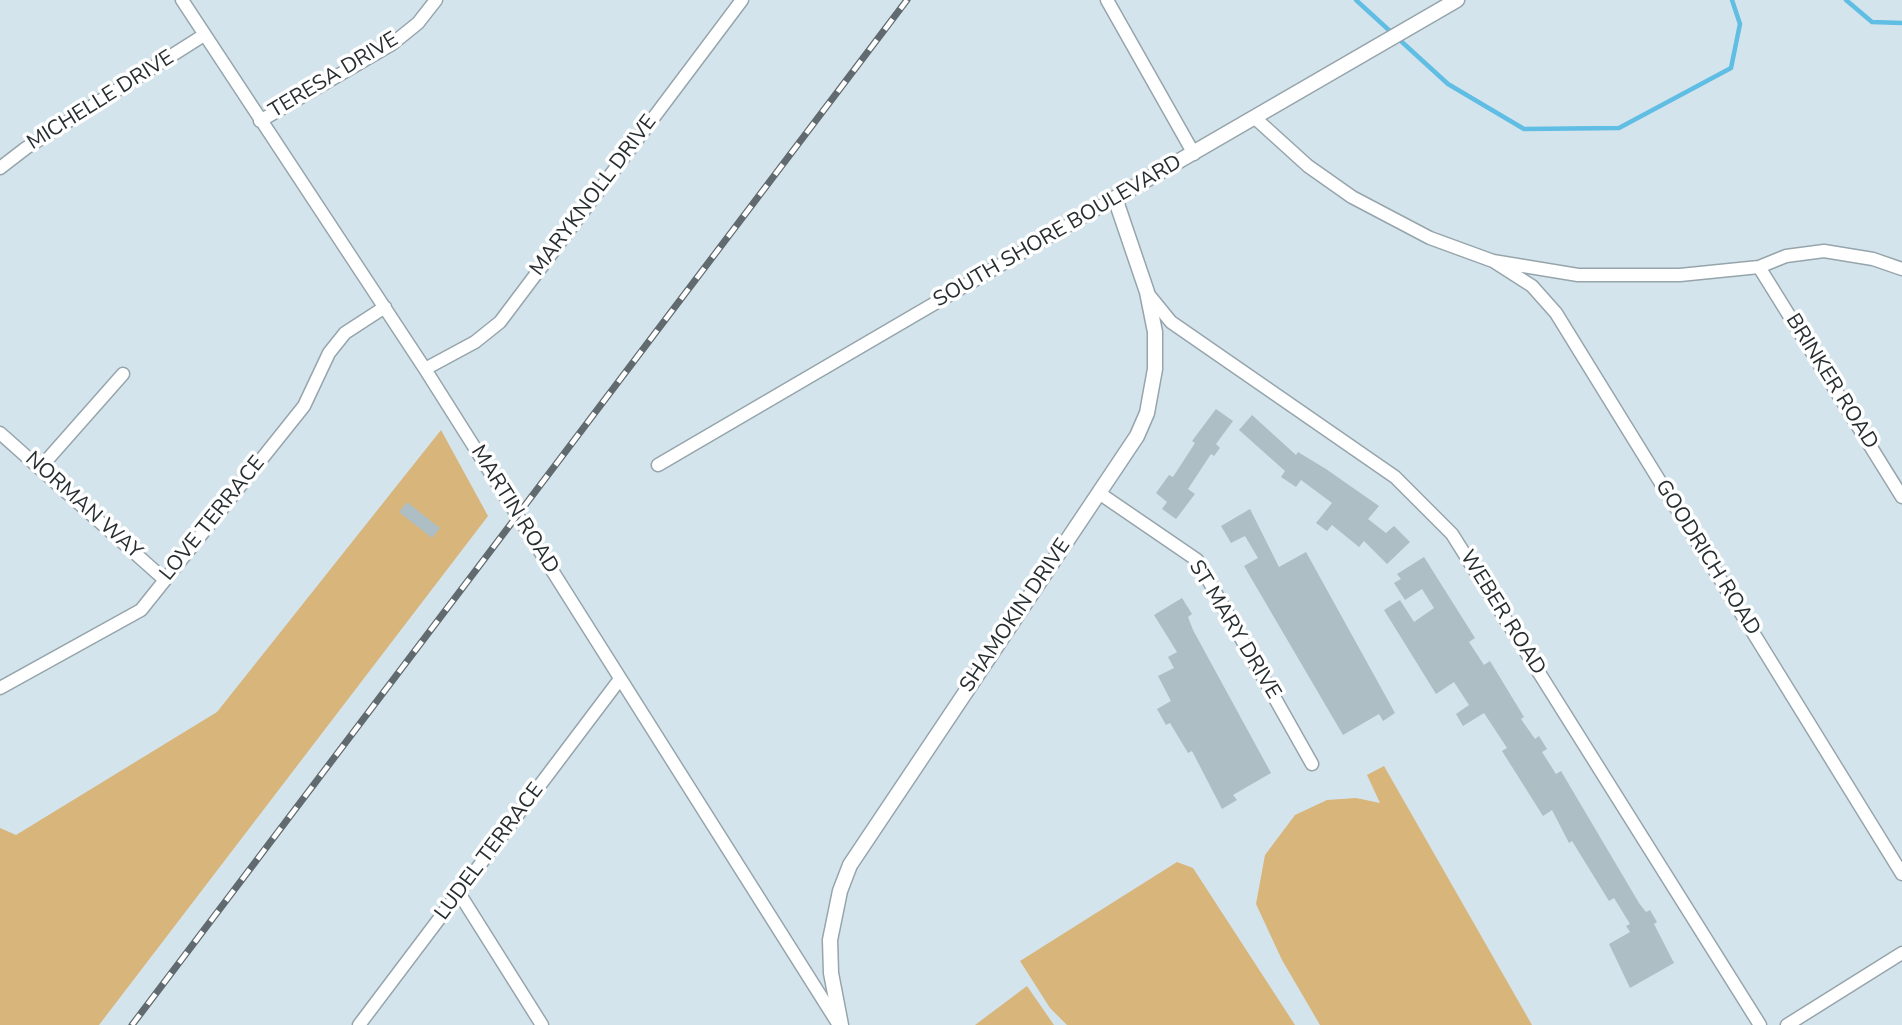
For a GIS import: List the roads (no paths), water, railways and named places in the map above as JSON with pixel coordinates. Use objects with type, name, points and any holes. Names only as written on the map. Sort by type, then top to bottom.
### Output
[{"type":"street","name":"MARTIN ROAD","points":[[181,0],[425,369],[840,1025]]},
{"type":"street","name":"TERESA DRIVE","points":[[260,121],[392,44],[418,23],[436,0]]},
{"type":"street","name":"MARYKNOLL DRIVE","points":[[425,369],[454,355],[500,322],[742,0]]},
{"type":"street","points":[[1107,0],[1194,154]]},
{"type":"street","name":"SOUTH SHORE BOULEVARD","points":[[658,465],[1457,0]]},
{"type":"street","name":"MICHELLE DRIVE","points":[[0,168],[26,148],[204,35]]},
{"type":"street","points":[[1255,118],[1308,166],[1352,197],[1430,238],[1493,261],[1530,269],[1610,277],[1680,275],[1759,267],[1786,256],[1824,251],[1873,259],[1902,269]]},
{"type":"street","name":"SHAMOKIN DRIVE","points":[[840,1025],[831,974],[831,940],[840,891],[850,865],[1137,436],[1153,389],[1155,332],[1147,292],[1115,198]]},
{"type":"street","name":"GOODRICH ROAD","points":[[1493,261],[1532,286],[1556,313],[1902,874]]},
{"type":"street","name":"BRINKER ROAD","points":[[1759,267],[1902,497]]},
{"type":"street","name":"WEBER ROAD","points":[[1147,292],[1171,322],[1395,477],[1452,534],[1760,1025]]},
{"type":"street","name":"LOVE TERRACE","points":[[0,688],[141,610],[304,406],[329,353],[345,333],[385,307]]},
{"type":"street","points":[[40,468],[123,374]]},
{"type":"street","name":"NORMAN WAY","points":[[0,433],[165,580]]},
{"type":"street","name":"ST MARY DRIVE","points":[[1099,493],[1197,560],[1312,764]]},
{"type":"street","name":"LUDEL TERRACE","points":[[359,1025],[620,679]]},
{"type":"street","points":[[459,893],[542,1025]]},
{"type":"street","points":[[1787,1025],[1902,953]]},
{"type":"waterway","points":[[1356,0],[1448,84],[1524,129],[1619,128],[1731,68],[1740,24],[1732,0]]},
{"type":"waterway","points":[[1846,0],[1872,22],[1902,23]]},
{"type":"railway","points":[[132,1025],[907,0]]}]
